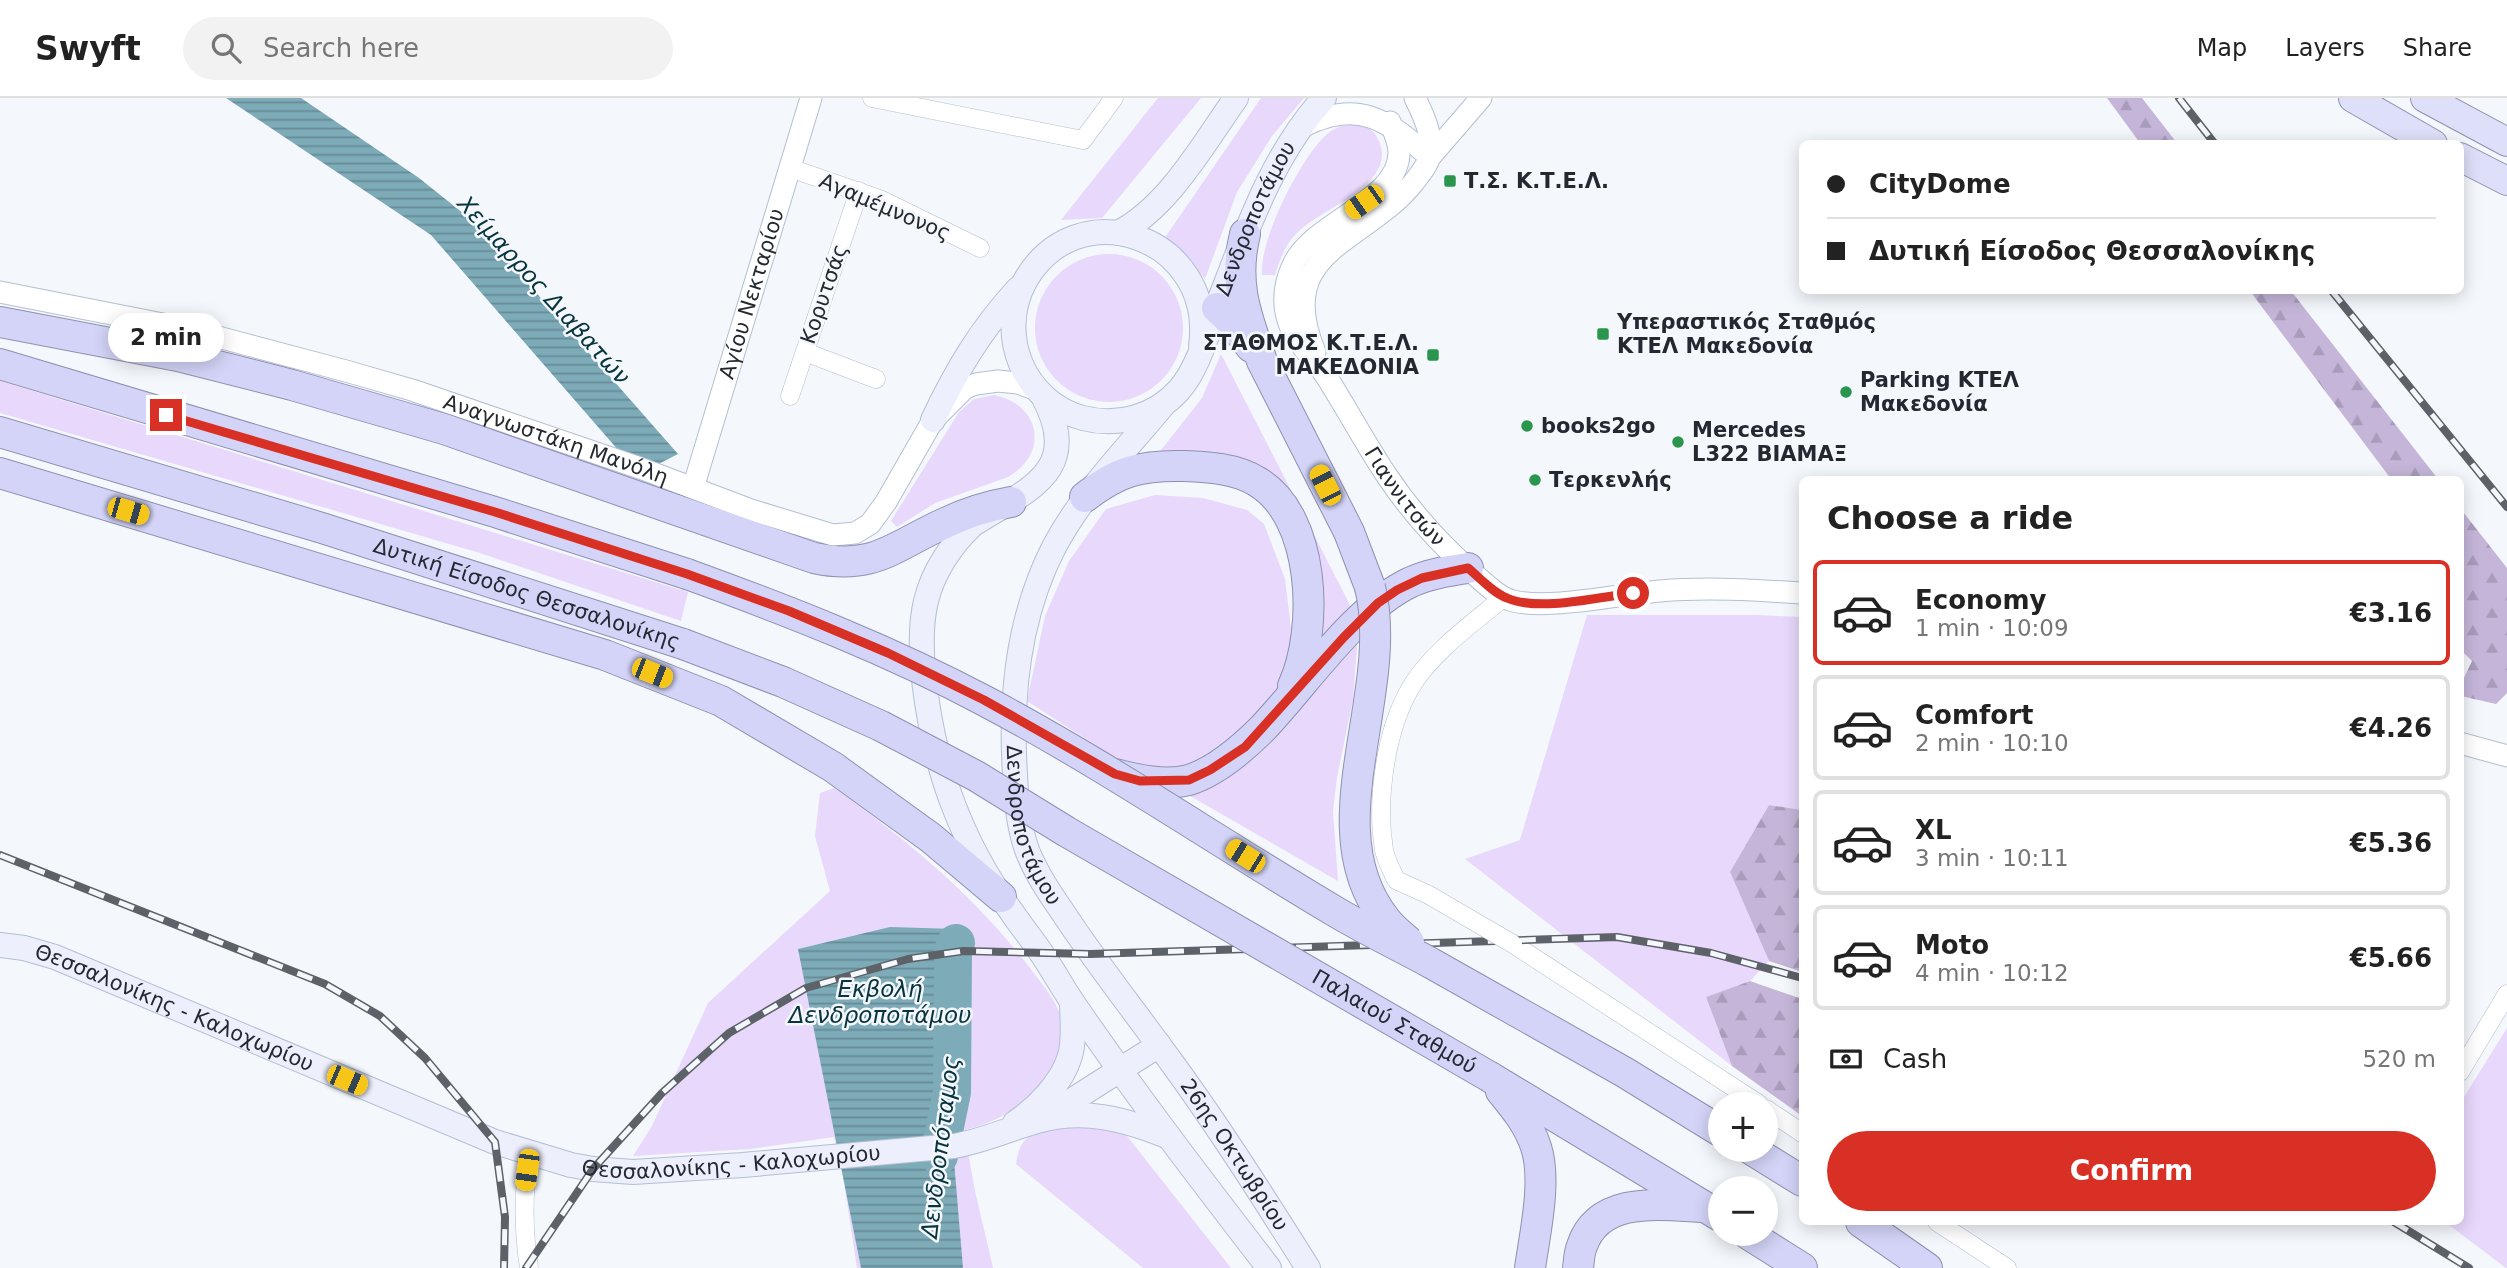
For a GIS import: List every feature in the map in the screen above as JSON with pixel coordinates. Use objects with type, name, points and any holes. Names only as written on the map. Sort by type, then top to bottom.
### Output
[{"type":"highway","points":[[1245,234],[1240,256],[1239,283],[1245,312],[1262,361],[1349,532],[1366,570],[1370,587],[1375,618],[1376,653],[1355,799],[1356,851],[1366,887],[1386,921],[1429,962]]},
{"type":"highway","points":[[1217,308],[1230,320],[1262,361]]},
{"type":"highway","points":[[0,322],[178,356],[419,421],[834,563],[869,560],[969,513],[1011,502]]},
{"type":"highway","points":[[0,364],[495,512],[687,574],[789,611],[888,653],[984,700],[1115,774],[1332,910],[1624,1072],[1708,1123]]},
{"type":"highway","name":"Δυτική Είσοδος Θεσσαλονίκης","points":[[0,432],[322,528],[683,643],[783,682],[881,726],[976,776],[1067,832]]},
{"type":"highway","points":[[1085,497],[1104,482],[1123,473],[1142,468],[1170,466],[1205,467],[1238,473],[1255,480],[1276,497],[1287,514],[1298,541],[1307,580],[1310,610],[1306,651],[1282,708]]},
{"type":"highway","points":[[0,473],[605,655],[721,701],[833,767],[931,838],[1001,897]]},
{"type":"highway","points":[[1115,774],[1140,781],[1189,780],[1210,770],[1245,747],[1378,603],[1422,578],[1468,568]]},
{"type":"highway","name":"Παλαιού Σταθμού","points":[[1067,832],[1490,1077],[1708,1208]]},
{"type":"highway","points":[[1490,1077],[1518,1111],[1537,1150],[1540,1177],[1530,1268]]},
{"type":"highway","points":[[1771,1162],[1799,1179]]},
{"type":"highway","points":[[1578,1268],[1582,1245],[1589,1233],[1600,1221],[1614,1212],[1630,1206],[1647,1205],[1708,1211]]},
{"type":"highway","points":[[1865,1225],[1927,1268]]},
{"type":"highway","points":[[1767,1246],[1802,1268]]},
{"type":"main road","name":"Δενδροποτάμου","points":[[1118,233],[1142,218],[1165,194],[1236,98]]},
{"type":"main road","points":[[2354,98],[2426,140]]},
{"type":"main road","points":[[2425,98],[2507,142]]},
{"type":"main road","name":"Δενδροποτάμου","points":[[1160,1045],[1090,954],[1041,879],[1027,848],[1018,819],[1014,719],[1019,653],[1043,572],[1066,525],[1085,497],[1188,379],[1272,173],[1298,130],[1324,99]]},
{"type":"main road","points":[[2464,159],[2507,181]]},
{"type":"main road","name":"Δενδροποτάμου","points":[[1163,405],[1133,418],[1101,421],[1069,413],[1040,393],[1022,366],[1014,339],[1014,311],[1024,284],[1041,260],[1066,242],[1087,235],[1118,233],[1142,238],[1163,250],[1181,267],[1194,287],[1203,318],[1201,346]]},
{"type":"main road","points":[[933,420],[973,345],[999,310],[1024,284]]},
{"type":"main road","points":[[1194,287],[1217,308]]},
{"type":"main road","points":[[1040,393],[1055,429],[1054,457],[1047,474],[1039,483],[972,525],[957,540],[931,586],[922,626],[928,700],[947,788],[965,831],[1001,897],[1121,1071]]},
{"type":"main road","name":"Θεσσαλονίκης - Καλοχωρίου","points":[[0,945],[39,951],[495,1142],[530,1154],[593,1169],[633,1172],[954,1146],[1039,1121]]},
{"type":"main road","points":[[1000,1134],[1031,1112],[1055,1083],[1069,1057],[1073,1032],[1072,1002]]},
{"type":"main road","points":[[1039,1121],[1160,1045]]},
{"type":"main road","name":"26ης Οκτωβρίου","points":[[1160,1045],[1248,1173],[1308,1268]]},
{"type":"main road","name":"26ης Οκτωβρίου","points":[[1121,1071],[1269,1268]]},
{"type":"main road","points":[[1039,1121],[1101,1115],[1140,1125],[1169,1137]]},
{"type":"street","name":"Αγίου Νεκταρίου","points":[[693,488],[811,98]]},
{"type":"street","points":[[872,98],[1083,141],[1114,98]]},
{"type":"street","points":[[1415,98],[1428,133],[1430,157]]},
{"type":"street","name":"Γιαννιτσών","points":[[1324,373],[1309,338],[1305,319],[1304,291],[1310,275],[1332,249],[1402,195],[1430,157],[1481,98]]},
{"type":"street","points":[[1298,130],[1323,114],[1342,108],[1365,110],[1390,122],[1430,157]]},
{"type":"street","name":"Γιαννιτσών","points":[[1390,122],[1399,153],[1392,176],[1381,189],[1312,239],[1298,256],[1287,279],[1285,306],[1291,328],[1301,345],[1324,373],[1395,487],[1431,531],[1468,568],[1513,601],[1537,603],[1677,590],[1799,593]]},
{"type":"street","name":"Αγαμέμνονος","points":[[789,168],[859,191],[980,248]]},
{"type":"street","name":"Κορυτσάς","points":[[789,396],[859,191]]},
{"type":"street","name":"Αναγνωστάκη Μανόλη","points":[[0,292],[188,329],[412,390],[820,533],[839,535],[855,533],[870,523],[882,509],[933,420],[956,396],[976,384],[1007,382],[1040,393]]},
{"type":"street","points":[[804,352],[876,379]]},
{"type":"street","points":[[1504,597],[1439,654],[1412,685],[1397,716],[1387,755],[1382,802],[1385,852],[1396,880],[1429,895],[1513,944],[1741,1092]]},
{"type":"street","points":[[2464,744],[2507,756]]},
{"type":"street","points":[[0,933],[39,951]]},
{"type":"street","points":[[2464,1065],[2507,994]]},
{"type":"street","points":[[1778,1117],[1799,1131]]},
{"type":"street","points":[[529,1268],[524,1186],[530,1154]]},
{"type":"street","points":[[1942,1225],[2007,1268]]},
{"type":"shaded area","points":[[1158,98],[1201,98],[1102,218],[1061,220]]},
{"type":"shaded area","points":[[1261,98],[1304,98],[1272,136],[1237,192],[1205,279],[1176,245],[1164,239]]},
{"type":"shaded area","points":[[1350,122],[1370,129],[1379,141],[1381,161],[1375,174],[1352,195],[1298,232],[1284,252],[1275,275],[1262,275],[1267,242],[1294,181],[1326,135]]},
{"type":"shaded area","points":[[1109,254],[1137,260],[1150,266],[1161,276],[1171,287],[1177,300],[1183,328],[1177,356],[1171,369],[1161,380],[1150,390],[1137,396],[1109,402],[1081,396],[1068,390],[1057,380],[1047,369],[1041,356],[1035,328],[1041,300],[1047,287],[1057,276],[1068,266],[1081,260]]},
{"type":"shaded area","points":[[1221,354],[1349,603],[1357,647],[1353,700],[1333,811],[1338,881],[1150,773],[1123,763],[1027,701],[1045,616],[1069,561],[1106,509],[1155,495],[1203,498],[1247,510],[1264,524],[1285,579],[1293,645],[1278,688],[1320,652],[1286,497],[1154,459],[1202,398]]},
{"type":"shaded area","points":[[0,381],[688,592],[681,621],[480,553],[0,413]]},
{"type":"shaded area","points":[[994,395],[1010,400],[1022,408],[1030,419],[1034,430],[1034,443],[1030,455],[1021,467],[1008,477],[935,503],[897,527],[891,521],[959,412],[974,399]]},
{"type":"shaded area","points":[[1587,615],[1799,617],[1799,810],[1769,805],[1730,872],[1769,961],[1750,981],[1706,997],[1732,1066],[1465,859],[1520,840]]},
{"type":"shaded area","points":[[834,788],[915,850],[989,919],[1047,991],[1062,1019],[1061,1047],[1054,1065],[1040,1087],[1021,1104],[999,1118],[964,1130],[993,1268],[857,1268],[834,1137],[750,1149],[633,1156],[652,1126],[708,1003],[830,891],[815,836],[820,793]]},
{"type":"shaded area","points":[[2507,1028],[2507,1268],[2449,1225],[2464,1225],[2464,1097]]},
{"type":"shaded area","points":[[1055,1125],[1110,1129],[1127,1136],[1231,1268],[1143,1268],[1016,1164],[1020,1147],[1028,1137]]},
{"type":"green space","points":[[2107,98],[2142,98],[2175,140],[2138,140]]},
{"type":"green space","points":[[2252,294],[2293,294],[2436,476],[2389,476]]},
{"type":"green space","points":[[2464,513],[2507,568],[2507,693],[2496,704],[2464,697],[2464,678],[2472,661],[2464,653]]},
{"type":"green space","points":[[1769,805],[1799,810],[1799,971],[1769,961],[1730,872]]},
{"type":"green space","points":[[1750,981],[1799,998],[1799,1114],[1778,1099],[1778,1092],[1768,1092],[1732,1066],[1706,997]]},
{"type":"water","points":[[226,98],[301,98],[419,178],[474,222],[678,454],[639,474],[431,235]]},
{"type":"water","name":"Εκβολή Δενδροποτάμου","points":[[890,927],[956,929],[946,1066],[963,1268],[861,1268],[798,949]]},
{"type":"waterway","name":"Δενδροπόταμος","points":[[939,1156],[952,1092],[953,951],[956,943]]},
{"type":"railway","points":[[2179,98],[2212,140]]},
{"type":"railway","points":[[2334,294],[2507,507]]},
{"type":"railway","points":[[0,855],[325,984],[380,1016],[425,1058],[495,1142],[505,1217],[504,1268]]},
{"type":"railway","points":[[526,1268],[593,1169],[662,1093],[729,1033],[806,988],[908,959],[963,951],[1090,954],[1617,937],[1711,953],[1799,977]]},
{"type":"railway","points":[[2399,1225],[2469,1268]]},
{"type":"place","name":"Τ.Σ. Κ.Τ.Ε.Λ.","points":[[1450,181]]},
{"type":"place","name":"Υπεραστικός Σταθμός ΚΤΕΛ Μακεδονία","points":[[1603,334]]},
{"type":"place","name":"ΣΤΑΘΜΟΣ Κ.Τ.Ε.Λ. ΜΑΚΕΔΟΝΙΑ","points":[[1433,355]]},
{"type":"place","name":"Parking ΚΤΕΛ Μακεδονία","points":[[1846,392]]},
{"type":"place","name":"books2go","points":[[1527,426]]},
{"type":"place","name":"Mercedes L322 ΒΙΑΜΑΞ","points":[[1678,442]]},
{"type":"place","name":"Τερκενλής","points":[[1535,480]]},
{"type":"route","points":[[166,415],[495,512],[687,574],[789,611],[888,653],[984,700],[1115,774],[1140,781],[1189,780],[1245,747],[1368,612],[1410,582],[1432,574],[1468,568],[1495,591],[1513,601],[1571,601],[1633,593]]},
{"type":"water label","name":"Χείμαρρος Διαβατών","points":[[544,290]]}]
